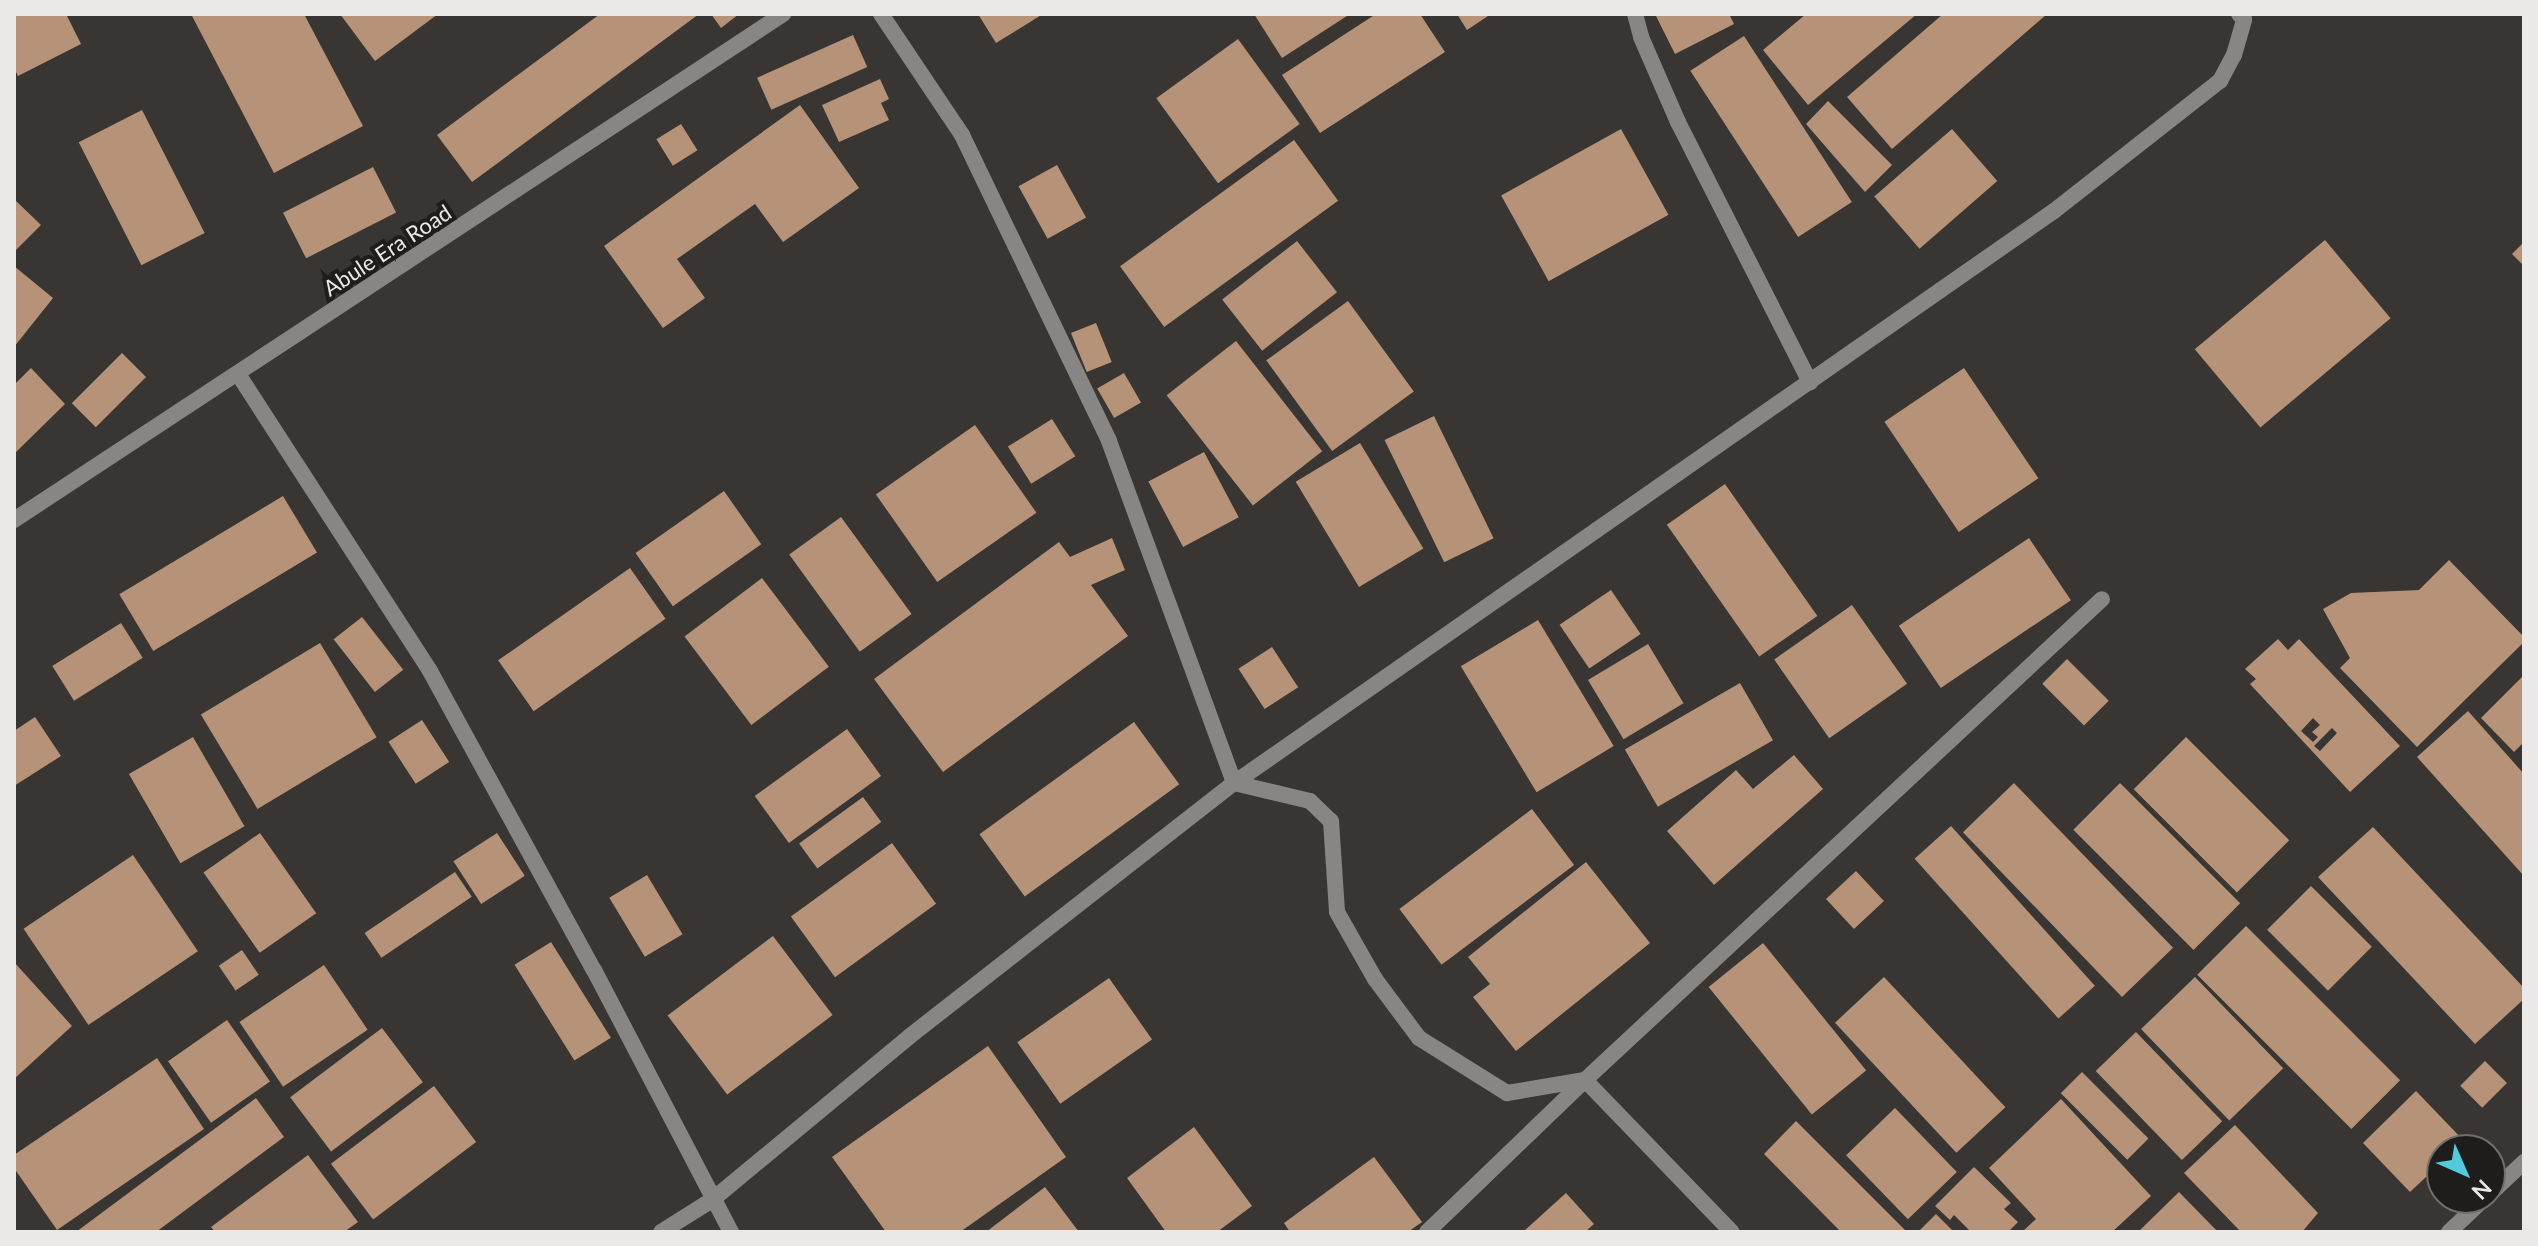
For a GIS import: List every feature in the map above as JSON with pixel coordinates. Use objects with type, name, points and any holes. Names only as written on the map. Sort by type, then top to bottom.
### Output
[{"type":"street","name":"Abule Era Road","points":[[14,520],[783,14]]},
{"type":"street","points":[[881,14],[962,135],[1109,441],[1234,783]]},
{"type":"street","points":[[1635,14],[1641,37],[1678,122],[1810,382]]},
{"type":"street","points":[[661,1232],[712,1200],[910,1036],[1234,783],[2054,211],[2220,81],[2234,55],[2244,19],[2239,14]]},
{"type":"street","points":[[238,374],[430,671],[594,970],[731,1232]]},
{"type":"street","points":[[1427,1232],[1585,1080],[2102,599]]},
{"type":"street","points":[[1234,783],[1310,801],[1331,821],[1337,912],[1375,979],[1419,1038],[1507,1093],[1585,1080]]},
{"type":"street","points":[[1585,1080],[1732,1232]]},
{"type":"street","points":[[2506,1179],[2524,1162]]},
{"type":"street","points":[[2449,1232],[2468,1214]]},
{"type":"building","points":[[14,14],[66,14],[81,44],[18,76],[14,68]]},
{"type":"building","points":[[191,14],[304,14],[363,126],[274,173]]},
{"type":"building","points":[[340,14],[438,14],[375,61]]},
{"type":"building","points":[[600,14],[699,14],[472,182],[437,135]]},
{"type":"building","points":[[711,14],[739,14],[721,28]]},
{"type":"building","points":[[978,14],[1043,14],[996,43]]},
{"type":"building","points":[[1254,14],[1350,14],[1282,58]]},
{"type":"building","points":[[1376,14],[1420,14],[1445,52],[1320,133],[1282,75]]},
{"type":"building","points":[[1457,14],[1491,14],[1467,30]]},
{"type":"building","points":[[1655,14],[1729,14],[1734,24],[1675,54]]},
{"type":"building","points":[[1806,14],[1917,14],[1808,105],[1763,50]]},
{"type":"building","points":[[1943,14],[2047,14],[1892,149],[1847,97]]},
{"type":"building","points":[[853,35],[867,67],[771,110],[757,78]]},
{"type":"building","points":[[1744,36],[1852,202],[1798,237],[1690,71]]},
{"type":"building","points":[[1238,39],[1300,124],[1218,183],[1156,98]]},
{"type":"building","points":[[880,79],[889,99],[881,103],[889,120],[839,142],[822,105]]},
{"type":"building","points":[[1828,101],[1892,165],[1865,192],[1806,124]]},
{"type":"building","points":[[800,105],[859,188],[783,242],[755,204],[677,259],[705,298],[663,328],[604,246]]},
{"type":"building","points":[[142,110],[205,233],[141,265],[79,142]]},
{"type":"building","points":[[681,124],[697,150],[673,166],[656,139]]},
{"type":"building","points":[[1621,129],[1669,215],[1549,281],[1501,195]]},
{"type":"building","points":[[1952,129],[1997,181],[1920,249],[1874,197]]},
{"type":"building","points":[[1294,140],[1338,201],[1164,327],[1120,266]]},
{"type":"building","points":[[1057,165],[1086,217],[1048,239],[1019,186]]},
{"type":"building","points":[[373,167],[396,212],[306,258],[283,213]]},
{"type":"building","points":[[14,199],[41,225],[14,252]]},
{"type":"building","points":[[2325,240],[2391,318],[2260,427],[2195,349]]},
{"type":"building","points":[[1297,241],[1337,292],[1262,351],[1222,299]]},
{"type":"building","points":[[2524,242],[2524,266],[2512,254]]},
{"type":"building","points":[[14,266],[53,298],[14,347]]},
{"type":"building","points":[[1348,301],[1414,392],[1332,451],[1266,360]]},
{"type":"building","points":[[1096,323],[1112,362],[1087,372],[1071,333]]},
{"type":"building","points":[[1236,341],[1322,451],[1253,505],[1167,395]]},
{"type":"building","points":[[122,353],[146,377],[96,427],[72,403]]},
{"type":"building","points":[[31,368],[65,404],[14,454],[14,385]]},
{"type":"building","points":[[1964,368],[2038,478],[1959,532],[1884,422]]},
{"type":"building","points":[[1124,373],[1141,402],[1114,418],[1097,389]]},
{"type":"building","points":[[1434,416],[1494,538],[1444,562],[1385,440]]},
{"type":"building","points":[[1052,419],[1075,456],[1031,484],[1008,447]]},
{"type":"building","points":[[975,425],[1036,513],[937,582],[876,494]]},
{"type":"building","points":[[1360,443],[1423,548],[1359,587],[1296,482]]},
{"type":"building","points":[[1204,452],[1239,517],[1183,547],[1148,482]]},
{"type":"building","points":[[1725,484],[1817,616],[1759,657],[1667,525]]},
{"type":"building","points":[[724,491],[761,544],[673,606],[636,553]]},
{"type":"building","points":[[283,496],[317,553],[153,651],[119,594]]},
{"type":"building","points":[[841,517],[912,614],[860,652],[789,555]]},
{"type":"building","points":[[1112,538],[1125,570],[1091,585],[1128,636],[943,772],[874,679],[1059,542],[1070,557]]},
{"type":"building","points":[[2029,538],[2071,600],[1941,688],[1899,626]]},
{"type":"building","points":[[2449,560],[2524,637],[2524,642],[2417,747],[2340,668],[2350,658],[2323,609],[2351,593],[2419,590]]},
{"type":"building","points":[[630,568],[666,619],[534,711],[498,660]]},
{"type":"building","points":[[762,578],[829,667],[751,725],[685,636]]},
{"type":"building","points":[[1611,590],[1641,634],[1589,669],[1560,625]]},
{"type":"building","points":[[1852,605],[1907,684],[1829,738],[1774,659]]},
{"type":"building","points":[[362,617],[403,670],[375,692],[334,639]]},
{"type":"building","points":[[1538,620],[1614,746],[1537,792],[1461,666]]},
{"type":"building","points":[[121,623],[143,658],[74,701],[52,666]]},
{"type":"building","points":[[2278,639],[2288,650],[2299,639],[2400,746],[2350,792],[2250,684],[2256,679],[2245,669]],"holes":[[[2313,718],[2320,725],[2312,732],[2318,737],[2313,742],[2301,731]],[[2332,728],[2337,733],[2320,751],[2314,746]]]},
{"type":"building","points":[[320,643],[377,737],[258,809],[201,715]]},
{"type":"building","points":[[1648,644],[1684,703],[1624,739],[1588,680]]},
{"type":"building","points":[[1272,647],[1298,687],[1265,709],[1238,669]]},
{"type":"building","points":[[2067,659],[2109,701],[2084,725],[2042,684]]},
{"type":"building","points":[[2524,675],[2524,742],[2514,752],[2481,718]]},
{"type":"building","points":[[1740,683],[1773,740],[1658,807],[1625,750]]},
{"type":"building","points":[[2468,711],[2524,774],[2524,876],[2417,757]]},
{"type":"building","points":[[35,717],[61,756],[14,786],[14,731]]},
{"type":"building","points":[[422,720],[449,762],[416,784],[388,742]]},
{"type":"building","points":[[1134,722],[1179,784],[1025,897],[979,834]]},
{"type":"building","points":[[847,729],[881,776],[789,843],[755,796]]},
{"type":"building","points":[[193,737],[244,826],[180,863],[129,774]]},
{"type":"building","points":[[2186,737],[2289,840],[2237,893],[2134,789]]},
{"type":"building","points":[[1794,755],[1823,789],[1714,885],[1667,831],[1736,770],[1753,789]]},
{"type":"building","points":[[2014,783],[2173,948],[2122,997],[1963,832]]},
{"type":"building","points":[[2120,783],[2240,903],[2194,950],[2073,830]]},
{"type":"building","points":[[863,797],[881,822],[817,869],[799,843]]},
{"type":"building","points":[[1532,809],[1574,865],[1442,965],[1399,909]]},
{"type":"building","points":[[1951,826],[2095,986],[2058,1019],[1915,859]]},
{"type":"building","points":[[2373,827],[2524,988],[2524,999],[2475,1044],[2318,877]]},
{"type":"building","points":[[260,833],[316,913],[260,953],[203,873]]},
{"type":"building","points":[[497,833],[525,876],[481,904],[453,861]]},
{"type":"building","points":[[892,843],[936,904],[835,977],[791,916]]},
{"type":"building","points":[[133,855],[198,951],[88,1025],[24,929]]},
{"type":"building","points":[[1586,862],[1650,943],[1516,1051],[1473,997],[1490,984],[1468,957]]},
{"type":"building","points":[[1856,871],[1884,901],[1854,929],[1826,899]]},
{"type":"building","points":[[455,872],[472,897],[381,958],[365,933]]},
{"type":"building","points":[[647,875],[683,934],[645,957],[609,898]]},
{"type":"building","points":[[2311,886],[2372,947],[2328,991],[2267,930]]},
{"type":"building","points":[[2246,926],[2400,1080],[2351,1129],[2197,975]]},
{"type":"building","points":[[773,936],[833,1015],[727,1095],[668,1015]]},
{"type":"building","points":[[551,942],[611,1038],[574,1061],[515,965]]},
{"type":"building","points":[[1763,943],[1866,1070],[1812,1115],[1709,987]]},
{"type":"building","points":[[242,950],[259,975],[236,991],[219,966]]},
{"type":"building","points":[[14,962],[72,1026],[14,1079]]},
{"type":"building","points":[[324,965],[368,1030],[283,1087],[239,1022]]},
{"type":"building","points":[[1884,977],[2005,1107],[1956,1153],[1835,1023]]},
{"type":"building","points":[[2195,977],[2283,1068],[2229,1120],[2141,1029]]},
{"type":"building","points":[[1109,978],[1152,1039],[1060,1104],[1017,1042]]},
{"type":"building","points":[[227,1020],[270,1081],[211,1123],[168,1061]]},
{"type":"building","points":[[382,1028],[423,1082],[331,1152],[290,1097]]},
{"type":"building","points":[[2136,1032],[2222,1121],[2182,1160],[2096,1071]]},
{"type":"building","points":[[988,1046],[1066,1157],[960,1232],[886,1232],[832,1157]]},
{"type":"building","points":[[157,1058],[204,1129],[57,1230],[14,1168],[14,1155]]},
{"type":"building","points":[[2485,1061],[2507,1083],[2482,1108],[2460,1086]]},
{"type":"building","points":[[2082,1072],[2148,1138],[2127,1160],[2061,1093]]},
{"type":"building","points":[[434,1086],[476,1142],[373,1220],[331,1164]]},
{"type":"building","points":[[2416,1091],[2457,1134],[2426,1134],[2426,1177],[2410,1192],[2363,1143]]},
{"type":"building","points":[[256,1098],[284,1137],[156,1232],[76,1232]]},
{"type":"building","points":[[2061,1099],[2151,1196],[2112,1232],[2022,1232],[2036,1219],[1989,1168]]},
{"type":"building","points":[[1895,1108],[1957,1172],[1908,1219],[1846,1155]]},
{"type":"building","points":[[1796,1121],[1907,1232],[1841,1232],[1764,1154]]},
{"type":"building","points":[[2235,1125],[2318,1213],[2302,1232],[2241,1232],[2184,1173]]},
{"type":"building","points":[[1194,1127],[1252,1206],[1217,1232],[1166,1232],[1127,1178]]},
{"type":"building","points":[[308,1155],[358,1222],[344,1232],[215,1232],[211,1227]]},
{"type":"building","points":[[1374,1157],[1422,1222],[1408,1232],[1290,1232],[1284,1223]]},
{"type":"building","points":[[1974,1167],[2011,1203],[2004,1209],[2018,1222],[2008,1232],[1971,1232],[1954,1215],[1950,1220],[1935,1206]]},
{"type":"building","points":[[1045,1187],[1079,1232],[986,1232]]},
{"type":"building","points":[[2179,1192],[2218,1232],[2138,1232]]},
{"type":"building","points":[[1566,1193],[1594,1224],[1585,1232],[1523,1232]]},
{"type":"building","points":[[1936,1214],[1954,1232],[1918,1232]]}]
